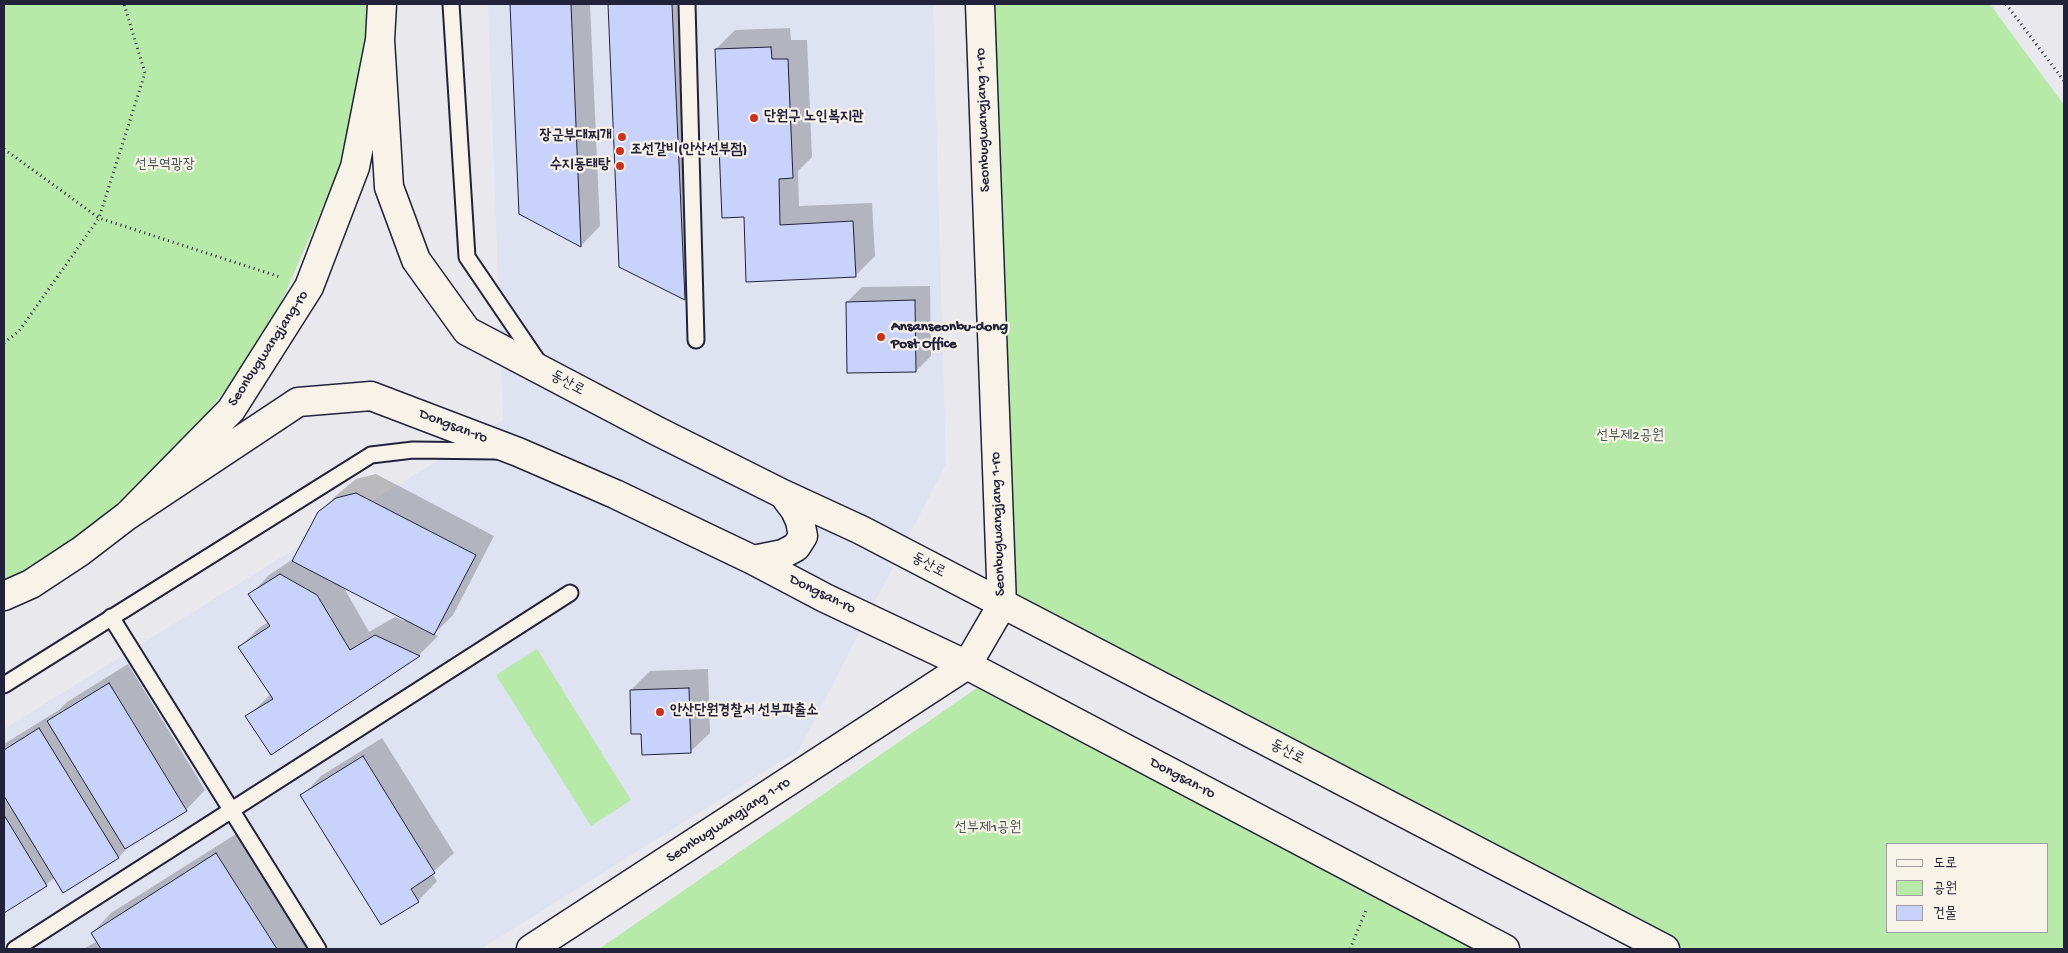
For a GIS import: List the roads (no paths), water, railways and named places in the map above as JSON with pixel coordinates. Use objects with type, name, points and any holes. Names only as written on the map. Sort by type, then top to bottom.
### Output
[{"type":"street","name":"Seonbugwangjang-ro","points":[[4,596],[31,584],[82,551],[128,515],[231,410],[309,286],[356,167],[380,40],[382,4]]},
{"type":"street","name":"Seonbugwangjang 1-ro","points":[[531,949],[967,666],[1002,605],[980,4]]},
{"type":"street","name":"동산로","points":[[380,40],[388,187],[416,260],[467,331],[545,373],[783,494],[861,530],[1665,949]]},
{"type":"street","name":"Dongsan-ro","points":[[128,515],[298,402],[371,396],[518,452],[615,494],[753,560],[825,598],[967,666],[1505,949]]},
{"type":"street","points":[[753,560],[783,554],[796,547],[803,536],[803,530],[795,510],[783,494]]},
{"type":"lane","points":[[451,4],[467,257],[545,373]]},
{"type":"lane","points":[[687,4],[696,340]]},
{"type":"lane","points":[[4,685],[371,455],[413,450],[518,452]]},
{"type":"lane","points":[[4,600],[31,584]]},
{"type":"lane","points":[[14,949],[570,593]]},
{"type":"lane","points":[[111,617],[318,949]]},
{"type":"place","name":"단원구 노인복지관","points":[[754,118]]},
{"type":"place","name":"장군부대찌개","points":[[622,137]]},
{"type":"place","name":"조선갈비(안산선부점)","points":[[620,151]]},
{"type":"place","name":"수지동태탕","points":[[620,166]]},
{"type":"place","name":"Ansanseonbu-dong Post Office","points":[[881,337]]},
{"type":"place","name":"안산단원경찰서 선부파출소","points":[[660,712]]},
{"type":"park label","name":"선부역광장","points":[[165,166]]},
{"type":"park label","name":"선부제2공원","points":[[1630,437]]},
{"type":"park label","name":"선부제1공원","points":[[988,829]]}]
